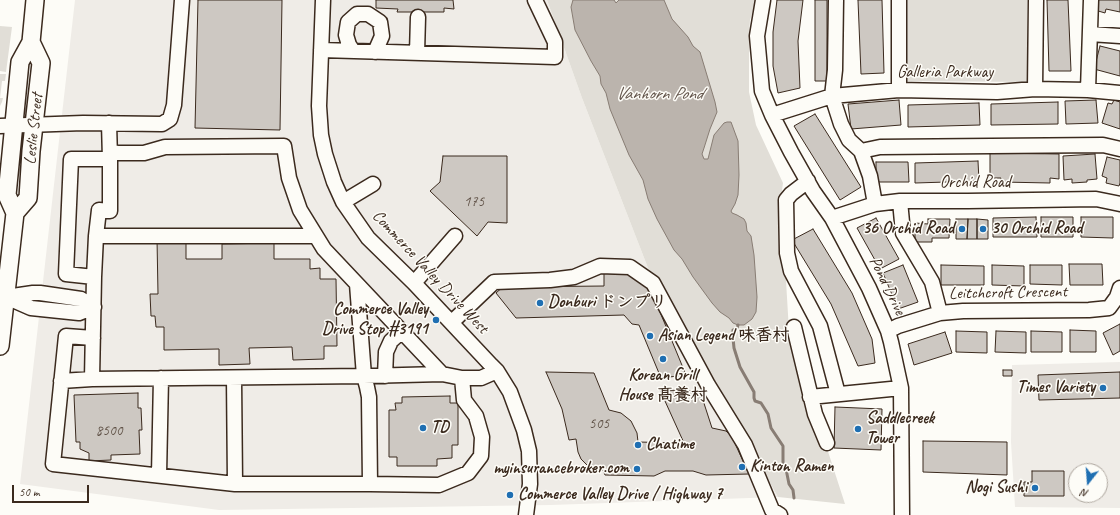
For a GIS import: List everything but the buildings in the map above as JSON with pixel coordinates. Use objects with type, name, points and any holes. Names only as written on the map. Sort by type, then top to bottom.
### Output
[{"type":"main road","name":"Leslie Street","points":[[0,346],[15,213],[7,195],[7,126],[20,62],[31,42],[35,0]]},
{"type":"main road","name":"Leslie Street","points":[[15,213],[28,198],[41,63],[31,42]]},
{"type":"street","points":[[7,126],[83,123],[162,124],[170,119],[174,105],[182,0]]},
{"type":"street","name":"Commerce Valley Drive West","points":[[323,0],[319,106],[321,135],[325,154],[334,182],[343,202],[368,238],[452,322],[497,371],[510,392],[524,430],[529,450],[530,484],[526,515]]},
{"type":"street","points":[[322,50],[555,56],[555,42],[535,0]]},
{"type":"street","name":"Pond Drive","points":[[763,0],[758,36],[762,91],[790,152],[832,218],[869,288],[888,331],[901,388],[902,515]]},
{"type":"street","points":[[836,0],[835,70],[832,96],[841,124],[849,140],[861,151],[870,176],[875,204]]},
{"type":"street","points":[[898,90],[899,0]]},
{"type":"street","points":[[1035,89],[1036,0]]},
{"type":"street","points":[[1088,90],[1091,0]]},
{"type":"street","points":[[353,51],[349,45],[346,35],[348,22],[357,14],[368,14],[380,22],[382,36],[375,52]]},
{"type":"street","points":[[417,53],[418,17]]},
{"type":"street","points":[[1090,34],[1120,36]]},
{"type":"street","name":"Galleria Parkway","points":[[772,115],[832,96],[898,90],[985,92],[1035,89],[1088,90],[1120,93]]},
{"type":"street","points":[[92,379],[96,236],[99,210],[110,211],[109,123]]},
{"type":"street","points":[[861,151],[880,147],[1103,145],[1120,149]]},
{"type":"street","points":[[94,277],[66,274],[71,159],[110,156],[118,153],[144,153],[165,147],[284,146],[289,178],[300,210],[324,249],[442,374]]},
{"type":"street","points":[[808,181],[791,194],[786,200],[787,253],[790,271],[820,326],[838,394]]},
{"type":"street","points":[[343,202],[373,184]]},
{"type":"street","name":"Orchid Road","points":[[832,218],[875,204],[900,201],[968,202],[1096,199],[1120,204]]},
{"type":"street","points":[[900,201],[904,233],[932,282],[940,313]]},
{"type":"street","points":[[96,236],[316,236]]},
{"type":"street","points":[[414,283],[455,236]]},
{"type":"street","points":[[452,322],[494,282],[550,280],[574,277],[600,266],[630,267],[653,283],[708,385],[745,445],[772,510],[780,515]]},
{"type":"street","points":[[357,284],[364,376],[369,398],[370,484]]},
{"type":"street","name":"Leitchcroft Crescent","points":[[888,331],[898,326],[940,313],[963,311],[1089,310],[1109,308],[1117,297],[1120,288]]},
{"type":"street","points":[[6,298],[31,308],[79,313],[94,307]]},
{"type":"street","points":[[794,327],[810,397],[815,414],[827,443]]},
{"type":"street","points":[[384,376],[386,352],[391,341],[402,331]]},
{"type":"street","points":[[93,338],[66,336],[53,464],[235,484],[439,485],[468,473],[481,456],[482,437],[476,416],[464,400],[462,378]]},
{"type":"street","points":[[62,381],[92,379],[442,374],[462,378],[481,378],[497,371]]},
{"type":"street","points":[[159,475],[161,378]]},
{"type":"street","points":[[234,378],[235,484]]},
{"type":"street","points":[[810,397],[901,388]]},
{"type":"shaded area","points":[[75,0],[547,0],[582,98],[648,268],[778,497],[551,505],[219,510],[20,484]]},
{"type":"shaded area","points":[[547,0],[759,0],[755,5],[750,20],[749,92],[756,125],[783,183],[781,197],[789,331],[845,504],[778,497],[648,268],[582,98]]},
{"type":"shaded area","points":[[907,0],[1027,0],[1027,82],[906,81]]},
{"type":"shaded area","points":[[0,26],[12,27],[6,72],[0,71]]},
{"type":"shaded area","points":[[0,74],[6,74],[5,81],[2,81],[0,98]]},
{"type":"shaded area","points":[[0,98],[3,98],[0,106]]},
{"type":"shaded area","points":[[1120,362],[1120,508],[1015,507],[1011,442],[1012,365]]},
{"type":"water","name":"Vanhorn Pond","points":[[573,0],[614,0],[616,3],[619,0],[664,0],[672,19],[688,37],[693,46],[700,52],[717,112],[702,154],[704,159],[708,159],[714,135],[724,123],[731,122],[738,141],[738,195],[731,211],[744,219],[747,231],[751,236],[757,297],[756,312],[752,319],[744,325],[733,323],[712,303],[682,259],[674,250],[657,219],[648,199],[643,180],[629,155],[610,109],[606,93],[601,84],[600,76],[575,30],[571,7]]},
{"type":"waterway","points":[[738,325],[737,328],[733,330],[733,338],[734,348],[740,367],[754,392],[755,401],[761,403],[768,414],[771,428],[783,446],[783,466],[786,469],[794,498]]},
{"type":"place","name":"36 Orchid Road","points":[[962,229]]},
{"type":"place","name":"30 Orchid Road","points":[[983,229]]},
{"type":"place","name":"Donburi ドンプリ","points":[[540,303]]},
{"type":"place","name":"Commerce Valley Drive Stop #3191","points":[[436,320]]},
{"type":"place","name":"Asian Legend 味香村","points":[[650,336]]},
{"type":"place","name":"Korean Grill House 髙養村","points":[[663,359]]},
{"type":"place","name":"Times Variety","points":[[1103,388]]},
{"type":"place","name":"TD","points":[[423,428]]},
{"type":"place","name":"Saddlecreek Tower","points":[[858,429]]},
{"type":"place","name":"Chatime","points":[[638,445]]},
{"type":"place","name":"Kinton Ramen","points":[[742,467]]},
{"type":"place","name":"myinsurancebroker.com","points":[[637,469]]},
{"type":"place","name":"Nogi Sushi","points":[[1035,488]]},
{"type":"place","name":"Commerce Valley Drive / Highway 7","points":[[510,495]]}]
